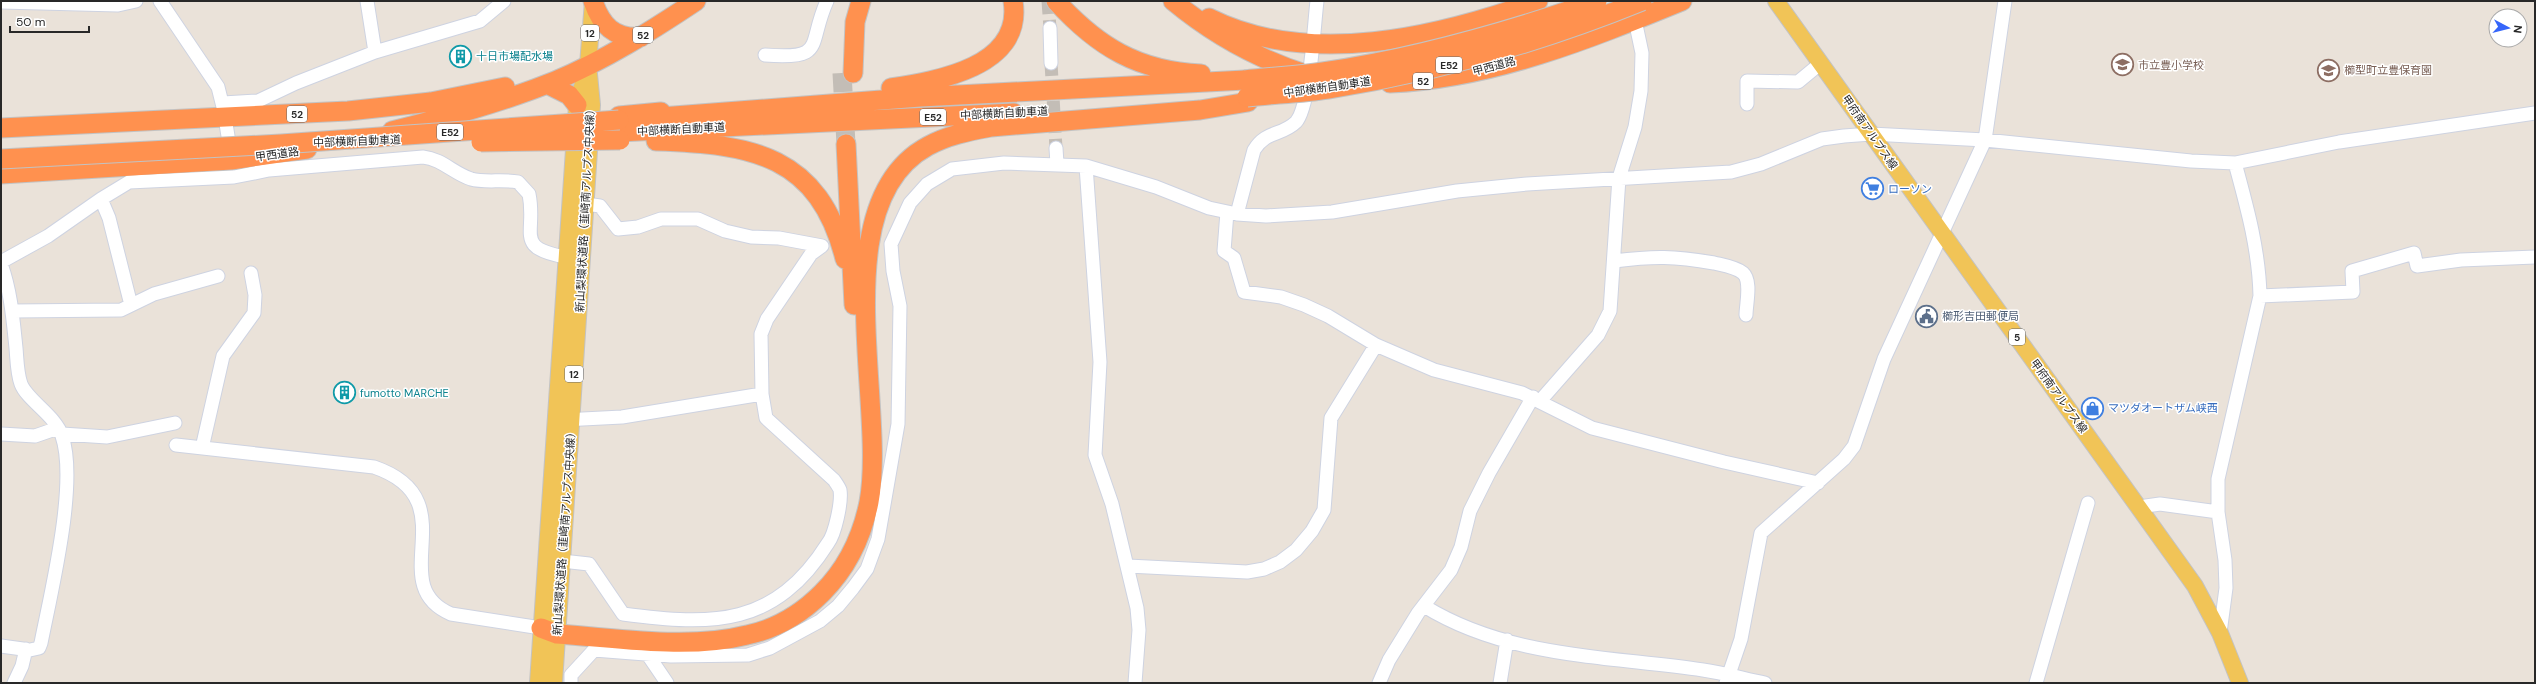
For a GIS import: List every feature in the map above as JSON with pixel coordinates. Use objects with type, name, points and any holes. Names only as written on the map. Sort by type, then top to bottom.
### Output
[{"type":"highway","points":[[593,1],[599,19],[612,32],[627,37],[641,37]]},
{"type":"highway","name":"甲西道路","points":[[1,174],[232,168],[301,150],[386,133],[476,108],[547,84],[588,65],[641,37],[696,1]]},
{"type":"highway","points":[[849,1],[843,26],[848,73],[855,22],[862,1]]},
{"type":"highway","points":[[619,127],[864,93],[951,77],[979,64],[1001,44],[1012,19],[1012,1]]},
{"type":"highway","points":[[1056,1],[1092,37],[1128,59],[1246,88]]},
{"type":"highway","name":"甲西道路","points":[[1173,1],[1221,38],[1274,63],[1335,81],[1375,84],[1441,79],[1509,63],[1636,20],[1682,1]]},
{"type":"highway","points":[[1178,1],[1218,22],[1243,32],[1267,39],[1311,45],[1356,44],[1410,36],[1464,24],[1538,1]]},
{"type":"highway","name":"中部横断自動車道","points":[[1246,88],[1470,41],[1597,1]]},
{"type":"highway","name":"中部横断自動車道","points":[[1,158],[282,144],[383,141],[619,127],[920,97],[1246,88],[1327,89],[1430,69],[1497,52],[1590,21],[1642,1]]},
{"type":"highway","name":"甲西道路","points":[[1,128],[224,110],[348,111],[431,102],[496,89],[588,65]]},
{"type":"highway","points":[[547,84],[570,95],[577,105]]},
{"type":"highway","points":[[859,294],[880,204],[898,172],[927,146],[965,132],[991,127],[1200,110],[1246,88]]},
{"type":"highway","name":"中部横断自動車道","points":[[282,144],[533,126],[619,127]]},
{"type":"highway","points":[[619,127],[728,146],[772,158],[788,167],[815,191],[825,206],[859,294]]},
{"type":"highway","points":[[552,629],[694,633],[720,631],[766,620],[786,610],[822,580],[847,543],[859,500],[862,471],[859,294],[851,144]]},
{"type":"main road","name":"12","points":[[588,65],[593,1]]},
{"type":"main road","name":"甲府南アルプス線","points":[[1776,1],[2195,586],[2220,633],[2240,683]]},
{"type":"main road","name":"新山梨環状道路（韮崎南アルプス中央線）","points":[[554,683],[552,629],[555,421],[577,105],[588,65]]},
{"type":"main road","name":"新山梨環状道路（韮崎南アルプス中央線）","points":[[538,683],[552,629],[562,561],[592,106],[588,65]]},
{"type":"street","points":[[1,2],[118,5],[136,1]]},
{"type":"street","points":[[160,1],[209,71],[224,110],[232,168]]},
{"type":"street","points":[[367,1],[375,52]]},
{"type":"street","points":[[765,55],[786,57],[806,54],[814,47],[826,1]]},
{"type":"street","points":[[1317,1],[1305,102],[1297,121],[1289,128],[1266,136],[1254,150],[1232,213],[1224,251],[1234,258],[1244,292],[1281,297],[1304,305],[1328,316],[1376,345],[1434,370],[1536,399],[1592,428],[1818,483]]},
{"type":"street","points":[[1728,679],[1741,640],[1761,533],[1844,459],[1854,446],[1884,359],[1985,140],[2005,1]]},
{"type":"street","points":[[224,110],[258,101],[296,83],[375,52],[480,21],[501,2]]},
{"type":"street","points":[[1376,682],[1424,606],[1451,570],[1461,547],[1470,512],[1489,473],[1536,399],[1598,335],[1605,324],[1610,311],[1619,178],[1635,127],[1641,91],[1642,53],[1636,20]]},
{"type":"street","points":[[1050,28],[1051,63]]},
{"type":"street","points":[[1747,104],[1747,81],[1798,82],[1821,63]]},
{"type":"street","points":[[571,683],[571,676],[594,650],[648,655],[748,655],[770,648],[814,625],[838,606],[867,569],[878,539],[898,424],[900,306],[893,271],[885,243],[910,203],[927,184],[952,169],[1004,163],[1086,166],[1156,187],[1185,200],[1232,213],[1298,216],[1457,191],[1619,178],[1731,172],[1761,164],[1822,139],[1871,134],[1985,140],[2191,161],[2235,163],[2339,142],[2535,113]]},
{"type":"street","points":[[1,128],[1,133]]},
{"type":"street","points":[[1056,148],[1057,164]]},
{"type":"street","points":[[1,646],[26,650],[39,648],[41,643],[60,544],[66,498],[66,453],[60,431],[21,385],[8,284],[1,263],[48,236],[101,199],[129,182],[232,168],[269,170],[340,163],[434,158],[463,176],[474,179],[508,180],[518,182],[525,188],[531,203],[530,236],[533,244],[539,251],[566,258]]},
{"type":"street","points":[[2220,633],[2226,588],[2225,560],[2218,512],[2218,479],[2260,296],[2259,267],[2254,236],[2235,163]]},
{"type":"street","points":[[1086,166],[1100,362],[1095,455],[1112,504],[1128,566],[1139,630],[1135,683]]},
{"type":"street","points":[[101,199],[109,218],[131,305]]},
{"type":"street","points":[[562,561],[589,564],[622,614],[682,620],[730,618],[755,611],[787,592],[802,579],[834,534],[840,490],[834,480],[766,418],[762,394],[761,334],[766,319],[811,254],[825,245],[779,238],[751,237],[725,231],[698,219],[661,219],[638,227],[618,229],[600,206],[586,204]]},
{"type":"street","points":[[2260,296],[2353,292],[2352,271],[2414,253],[2417,266],[2461,260],[2535,257]]},
{"type":"street","points":[[1614,261],[1656,256],[1678,257],[1725,265],[1743,273],[1747,281],[1746,315]]},
{"type":"street","points":[[202,448],[223,356],[254,313],[255,295],[251,273]]},
{"type":"street","points":[[12,311],[121,310],[154,294],[218,276]]},
{"type":"street","points":[[1128,566],[1247,572],[1264,569],[1280,562],[1296,550],[1312,531],[1324,510],[1331,418],[1376,345]]},
{"type":"street","points":[[555,421],[622,417],[762,394]]},
{"type":"street","points":[[1,434],[35,436],[60,431],[106,437],[175,422]]},
{"type":"street","points":[[176,445],[374,467],[389,472],[410,489],[422,512],[424,530],[421,582],[431,602],[450,614],[552,629]]},
{"type":"street","points":[[2036,683],[2088,503]]},
{"type":"street","points":[[2139,507],[2160,504],[2218,512]]},
{"type":"street","points":[[1424,606],[1451,623],[1507,640],[1572,654],[1704,670],[1728,679],[1763,683]]},
{"type":"street","points":[[1500,683],[1507,640]]},
{"type":"street","points":[[14,683],[22,666],[26,650]]},
{"type":"street","points":[[648,655],[667,683]]},
{"type":"tunnel","points":[[1048,1],[1050,28]]},
{"type":"tunnel","points":[[1051,63],[1056,148]]},
{"type":"tunnel","points":[[842,73],[846,144]]},
{"type":"place","name":"十日市場配水場","points":[[460,56]]},
{"type":"place","name":"市立豊小学校","points":[[2123,65]]},
{"type":"place","name":"櫛型町立豊保育園","points":[[2328,70]]},
{"type":"place","name":"ローソン","points":[[1872,189]]},
{"type":"place","name":"櫛形吉田郵便局","points":[[1926,316]]},
{"type":"place","name":"fumotto MARCHE","points":[[344,393]]},
{"type":"place","name":"マツダオートザム峡西","points":[[2092,408]]}]
